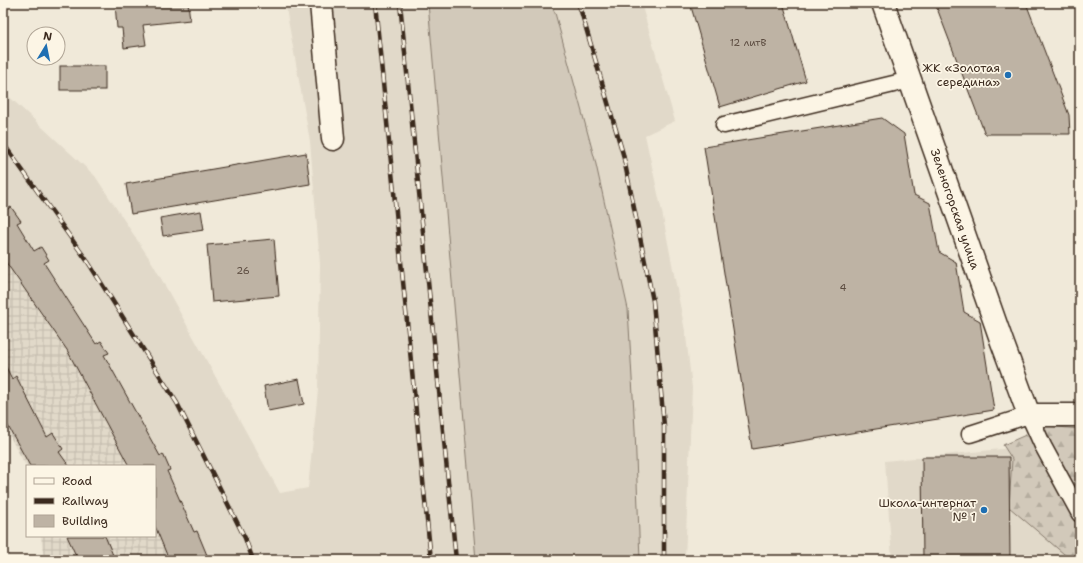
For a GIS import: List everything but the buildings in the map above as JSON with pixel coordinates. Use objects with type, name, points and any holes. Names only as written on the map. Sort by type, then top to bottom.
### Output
[{"type":"street","points":[[321,3],[333,138]]},
{"type":"street","name":"Зеленогорская улица","points":[[883,3],[1029,415]]},
{"type":"street","points":[[1029,415],[1080,414]]},
{"type":"lane","points":[[724,125],[910,80]]},
{"type":"lane","points":[[970,434],[1029,415],[1043,446],[1080,514]]},
{"type":"shaded area","points":[[285,3],[641,3],[675,121],[645,135],[662,212],[686,336],[692,388],[685,560],[209,560],[197,531],[194,532],[167,471],[163,455],[160,456],[104,355],[108,353],[96,344],[44,263],[42,247],[34,251],[17,223],[20,221],[7,209],[3,203],[3,91],[95,176],[153,264],[280,493],[308,488],[318,390],[320,264],[310,141]]},
{"type":"shaded area","points":[[3,203],[7,209],[11,207],[21,221],[17,224],[34,251],[41,247],[49,260],[44,263],[96,344],[101,341],[109,353],[104,355],[160,455],[163,454],[167,471],[194,532],[197,531],[209,560],[44,560],[41,537],[156,537],[156,465],[26,466],[3,424]]},
{"type":"shaded area","name":"Школа-интернат № 1","points":[[1021,447],[1080,560],[892,560],[885,461]]},
{"type":"green space","points":[[428,3],[550,3],[555,13],[595,160],[628,309],[635,430],[640,560],[476,560]]},
{"type":"green space","points":[[1046,426],[1080,429],[1080,560],[1071,560],[1009,507],[1012,459],[1003,445]]},
{"type":"railway","points":[[375,3],[431,560]]},
{"type":"railway","points":[[400,3],[456,560]]},
{"type":"railway","points":[[578,3],[623,154],[653,301],[664,426],[664,560]]},
{"type":"railway","points":[[3,143],[88,262],[177,403],[245,538],[253,560]]},
{"type":"place","name":"ЖК «Золотая середина»","points":[[1008,75]]},
{"type":"place","name":"Школа-интернат № 1","points":[[984,510]]}]
